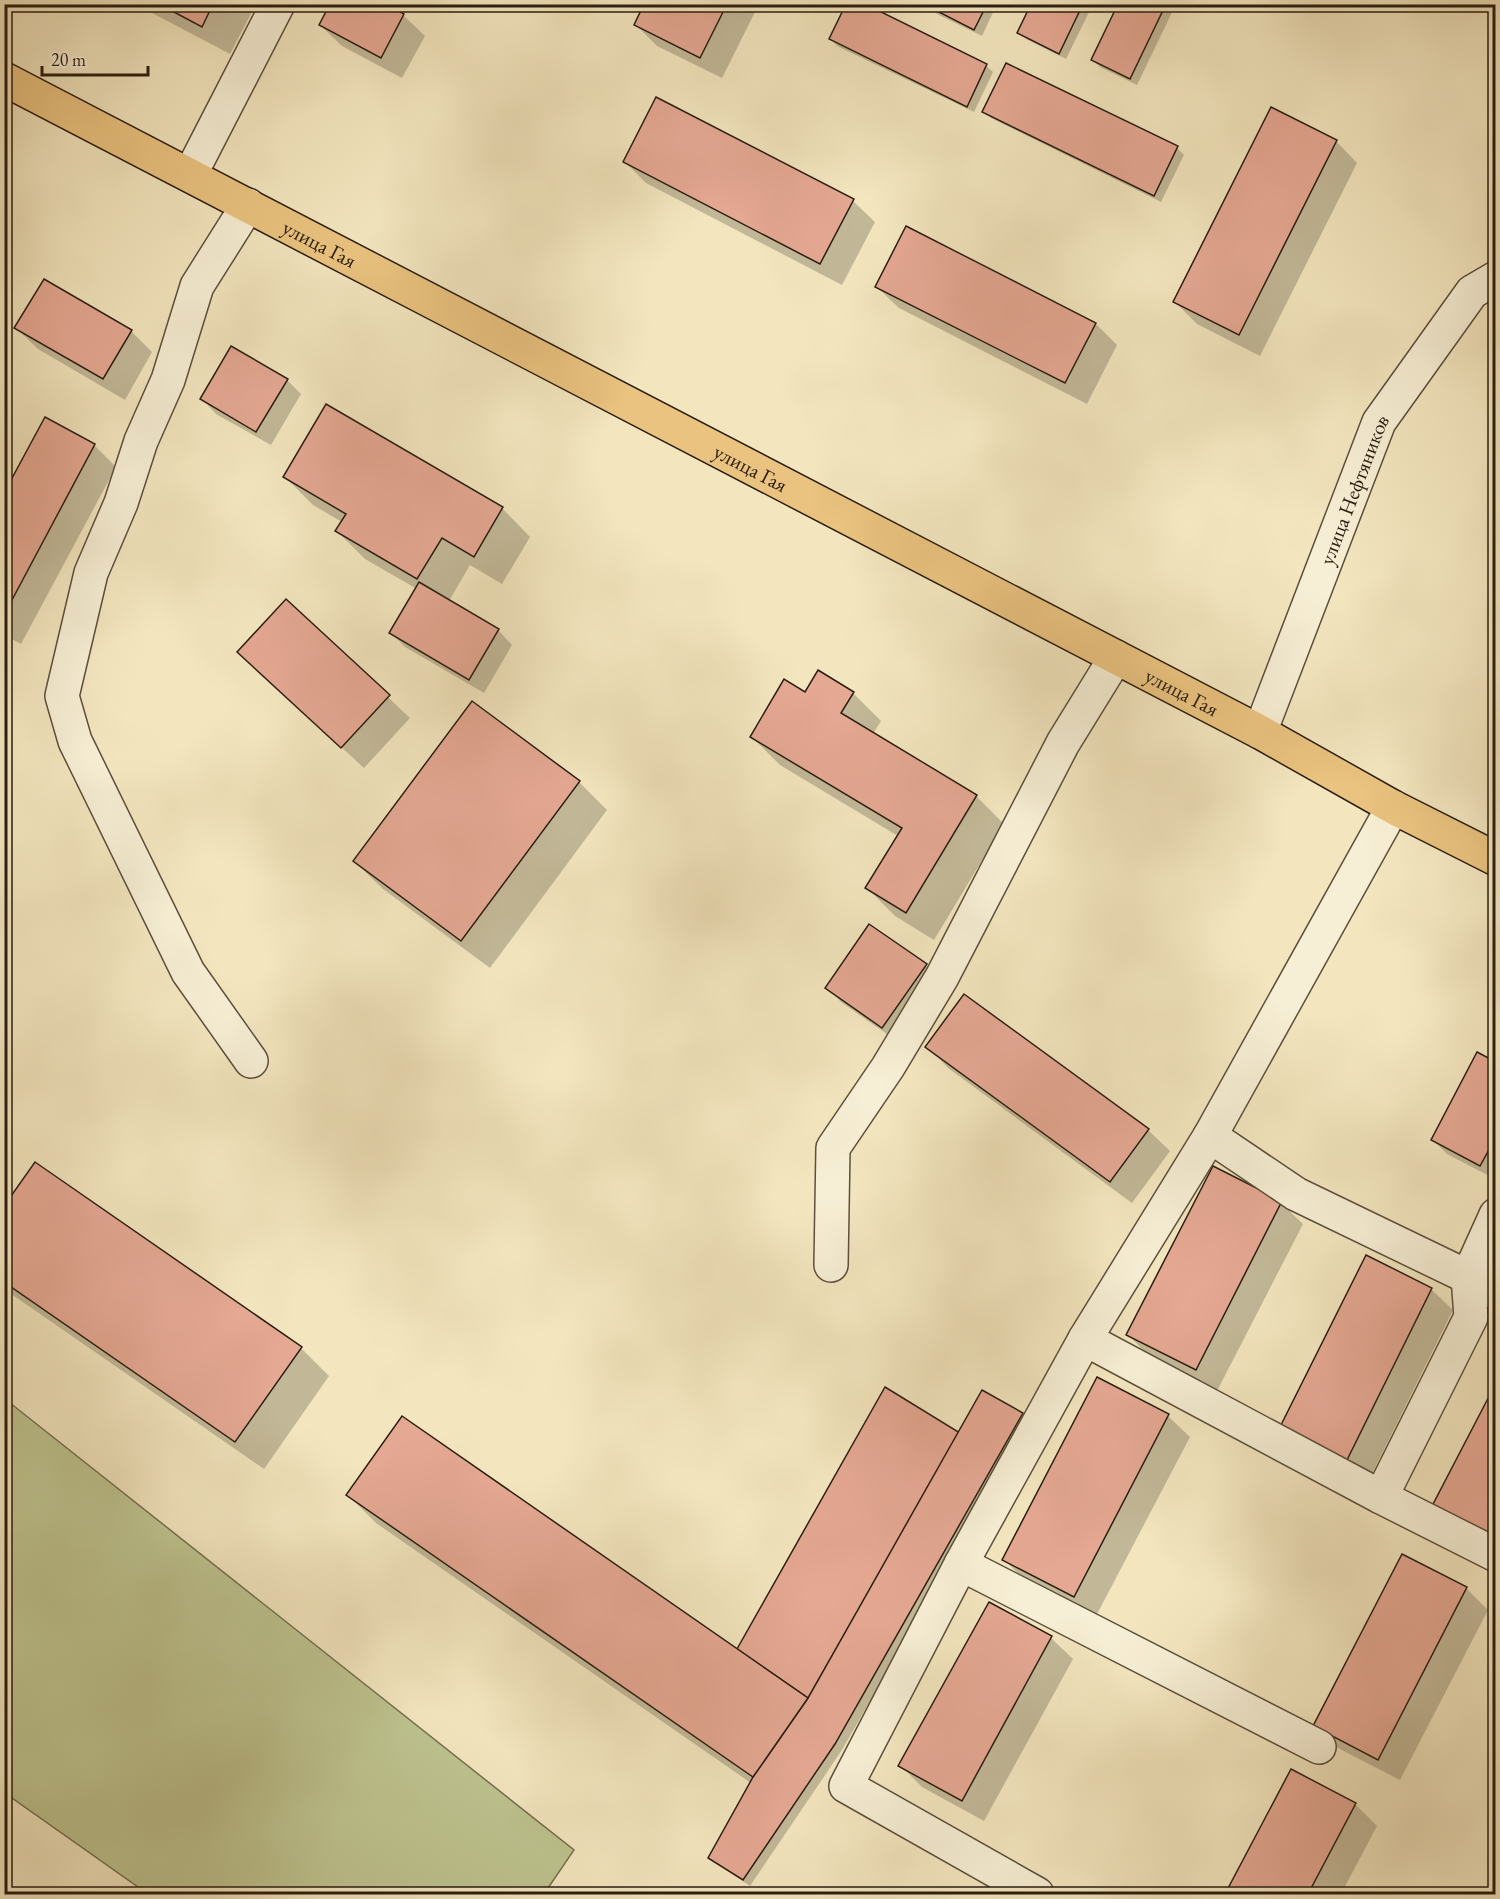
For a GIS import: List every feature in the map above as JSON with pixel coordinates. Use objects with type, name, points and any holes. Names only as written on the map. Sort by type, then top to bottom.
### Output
[{"type":"main road","name":"улица Гая","points":[[5,80],[1260,732],[1393,807],[1496,860]]},
{"type":"street","points":[[190,175],[278,4]]},
{"type":"street","points":[[248,205],[197,286],[168,380],[141,441],[121,503],[91,573],[62,696],[75,741],[188,972],[251,1061]]},
{"type":"street","name":"улица Нефтяников","points":[[1260,732],[1379,422],[1472,292],[1496,278]]},
{"type":"street","points":[[831,1265],[833,1148],[888,1067],[942,977],[1063,743],[1116,657]]},
{"type":"street","points":[[1037,1894],[846,1786],[961,1564],[1085,1339],[1210,1136],[1393,807]]},
{"type":"street","points":[[1210,1136],[1296,1194],[1468,1277],[1496,1293]]},
{"type":"street","points":[[1382,1497],[1471,1317],[1468,1277],[1496,1215]]},
{"type":"street","points":[[1085,1339],[1382,1497],[1496,1554]]},
{"type":"street","points":[[961,1564],[1319,1747]]},
{"type":"green space","points":[[5,1399],[574,1850],[544,1894],[148,1894],[5,1793]]},
{"type":"building","points":[[159,4],[213,4],[202,27]]},
{"type":"building","points":[[330,4],[387,4],[404,14],[381,58],[319,25]]},
{"type":"building","points":[[644,4],[727,4],[700,58],[634,25]]},
{"type":"building","points":[[846,4],[865,4],[987,64],[967,107],[829,39]]},
{"type":"building","points":[[930,4],[987,4],[974,30],[929,7]]},
{"type":"building","points":[[1031,4],[1083,4],[1059,54],[1017,33]]},
{"type":"building","points":[[1118,4],[1166,4],[1130,79],[1091,60]]},
{"type":"building","points":[[1006,63],[1178,146],[1154,196],[982,112]]},
{"type":"building","points":[[656,97],[854,199],[820,264],[623,162]]},
{"type":"building","points":[[1271,107],[1337,140],[1239,335],[1173,302]]},
{"type":"building","points":[[906,226],[1096,323],[1065,383],[875,287]]},
{"type":"building","points":[[44,279],[132,330],[103,379],[14,328]]},
{"type":"building","points":[[231,346],[288,379],[256,432],[200,399]]},
{"type":"building","points":[[326,404],[503,507],[474,557],[442,538],[417,579],[335,531],[346,514],[283,477]]},
{"type":"building","points":[[45,417],[95,444],[4,615],[4,493]]},
{"type":"building","points":[[419,582],[499,629],[469,680],[389,633]]},
{"type":"building","points":[[286,599],[390,695],[341,748],[237,652]]},
{"type":"building","points":[[818,670],[854,692],[841,713],[977,795],[906,913],[865,888],[902,828],[750,737],[784,679],[805,692]]},
{"type":"building","points":[[472,701],[580,781],[461,941],[353,861]]},
{"type":"building","points":[[869,924],[927,964],[882,1028],[825,988]]},
{"type":"building","points":[[964,994],[1149,1129],[1110,1182],[925,1047]]},
{"type":"building","points":[[1477,1052],[1496,1062],[1496,1137],[1480,1166],[1431,1140]]},
{"type":"building","points":[[35,1162],[302,1347],[235,1442],[4,1282],[4,1206]]},
{"type":"building","points":[[1213,1166],[1282,1201],[1196,1370],[1126,1335]]},
{"type":"building","points":[[1366,1255],[1432,1288],[1344,1466],[1278,1431]]},
{"type":"building","points":[[1097,1377],[1169,1414],[1074,1597],[1002,1560]]},
{"type":"building","points":[[1496,1383],[1496,1544],[1430,1510]]},
{"type":"building","points":[[885,1387],[960,1433],[808,1698],[737,1649]]},
{"type":"building","points":[[982,1390],[1023,1413],[835,1744],[743,1880],[708,1858],[753,1777],[808,1698]]},
{"type":"building","points":[[402,1416],[808,1698],[753,1777],[346,1495]]},
{"type":"building","points":[[1402,1554],[1467,1587],[1378,1760],[1313,1726]]},
{"type":"building","points":[[989,1602],[1052,1636],[962,1801],[898,1766]]},
{"type":"building","points":[[1291,1769],[1356,1803],[1308,1894],[1225,1894]]}]
